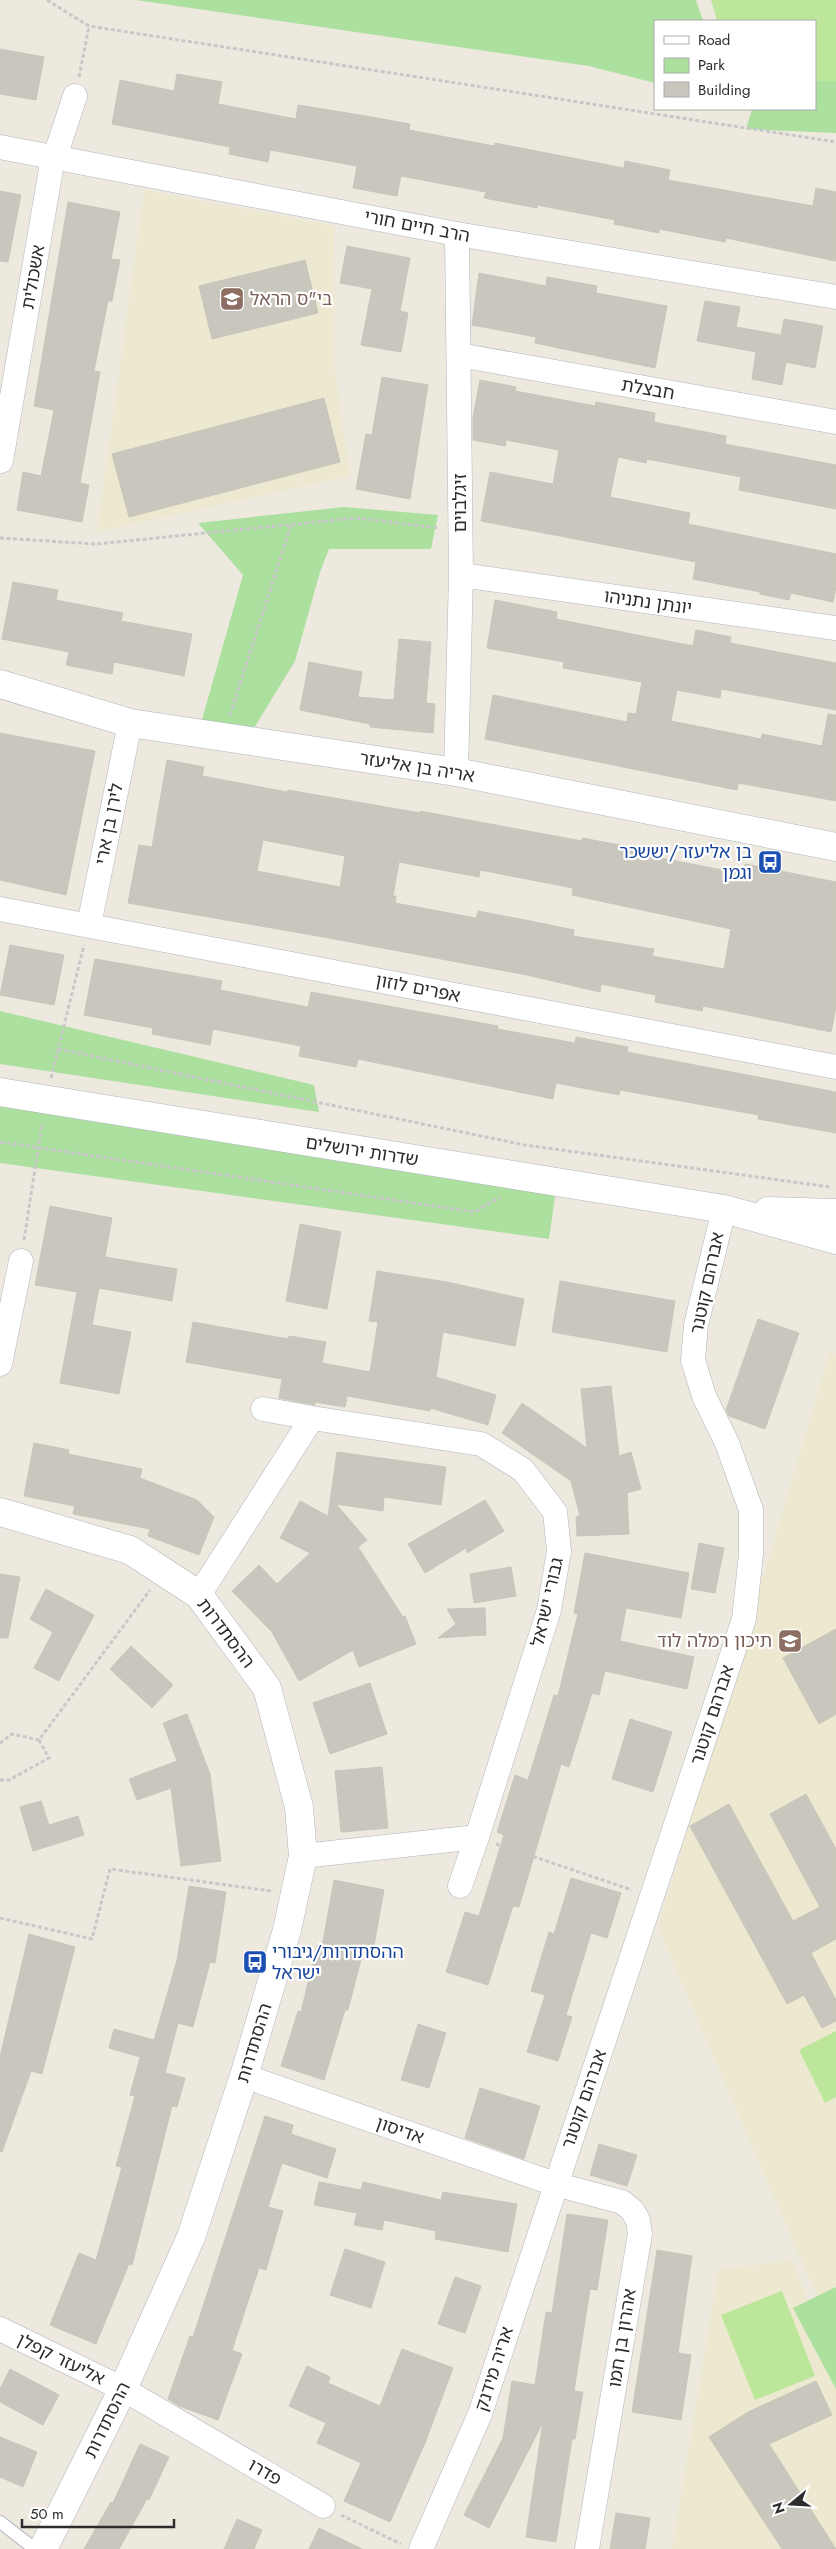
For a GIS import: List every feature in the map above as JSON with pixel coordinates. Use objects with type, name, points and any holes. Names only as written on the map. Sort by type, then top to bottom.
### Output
[{"type":"street","name":"אשכולית","points":[[1,461],[55,158],[75,96]]},
{"type":"street","name":"הרב חיים חורי","points":[[0,147],[457,234],[836,297]]},
{"type":"street","name":"זיגלבוים","points":[[456,772],[461,575],[457,234]]},
{"type":"street","name":"חבצלת","points":[[459,355],[836,422]]},
{"type":"street","name":"יונתן נתניהו","points":[[461,575],[836,628]]},
{"type":"street","name":"אריה בן אליעזר","points":[[0,684],[130,723],[456,772],[836,847]]},
{"type":"street","name":"לירן בן ארי","points":[[89,925],[130,723]]},
{"type":"street","name":"אפרים לוזון","points":[[0,910],[89,925],[836,1067]]},
{"type":"street","name":"שדרות ירושלים","points":[[0,1092],[724,1209],[836,1240]]},
{"type":"street","name":"שדרות ירושלים","points":[[724,1209],[836,1213]]},
{"type":"street","name":"אברהם קוטנר","points":[[555,2184],[744,1619],[751,1554],[751,1510],[727,1443],[704,1396],[693,1360],[696,1325],[724,1209]]},
{"type":"street","points":[[0,1364],[21,1261]]},
{"type":"street","name":"גבורי ישראל","points":[[263,1409],[481,1444],[523,1470],[555,1512],[559,1551],[549,1610],[460,1886]]},
{"type":"street","points":[[200,1595],[312,1418]]},
{"type":"street","name":"ההסתדרות","points":[[0,1512],[130,1550],[200,1595],[267,1688],[298,1806],[303,1856],[295,1894],[244,2076],[191,2237],[122,2389],[43,2549]]},
{"type":"street","points":[[303,1856],[477,1837]]},
{"type":"street","name":"אדיסון","points":[[244,2076],[555,2184]]},
{"type":"street","name":"אריה מידנק","points":[[411,2547],[480,2414],[555,2184]]},
{"type":"street","name":"אהרון בן חמו","points":[[555,2184],[622,2202],[632,2210],[638,2220],[640,2234],[587,2549]]},
{"type":"street","name":"אליעזר קפלן","points":[[0,2329],[122,2389]]},
{"type":"street","name":"פדרו","points":[[122,2389],[323,2506]]},
{"type":"lane","points":[[0,2522],[35,2549]]},
{"type":"path","points":[[46,0],[89,26],[836,142]]},
{"type":"path","points":[[75,96],[89,26]]},
{"type":"path","points":[[0,538],[96,544],[356,518],[460,530]]},
{"type":"path","points":[[223,737],[292,525]]},
{"type":"path","points":[[58,1049],[525,1144],[836,1188]]},
{"type":"path","points":[[0,1142],[475,1212],[532,1178]]},
{"type":"path","points":[[40,1740],[163,1572]]},
{"type":"path","points":[[0,1743],[12,1734],[40,1740]]},
{"type":"path","points":[[0,1780],[9,1780],[49,1758],[40,1740]]},
{"type":"path","points":[[477,1837],[651,1897]]},
{"type":"path","points":[[0,1918],[92,1939],[110,1869],[295,1894]]},
{"type":"path","points":[[323,2506],[411,2547]]},
{"type":"shaded area","name":"בי\"ס הראל","points":[[144,190],[334,226],[335,373],[350,476],[97,532]]},
{"type":"shaded area","name":"תיכון רמלה לוד","points":[[830,1352],[836,1354],[836,2310],[825,2315],[658,1928]]},
{"type":"shaded area","points":[[793,2260],[836,2377],[836,2549],[672,2549],[718,2270]]},
{"type":"green space","points":[[136,0],[696,0],[703,20],[654,20],[654,83],[589,66]]},
{"type":"green space","points":[[711,0],[836,0],[836,81],[816,81],[816,20],[717,20]]},
{"type":"green space","points":[[816,49],[836,51],[836,133],[746,129],[752,110],[816,110]]},
{"type":"green space","points":[[344,507],[438,515],[431,549],[329,549],[320,572],[295,661],[254,728],[201,723],[243,575],[198,523]]},
{"type":"green space","points":[[0,1011],[314,1085],[319,1112],[0,1064]]},
{"type":"green space","points":[[0,1102],[557,1183],[549,1239],[0,1163]]},
{"type":"green space","points":[[836,2031],[836,2097],[825,2103],[799,2050]]},
{"type":"green space","points":[[836,2287],[836,2389],[793,2308]]},
{"type":"green space","points":[[782,2291],[815,2376],[755,2400],[721,2315]]},
{"type":"building","points":[[0,49],[44,57],[36,100],[0,94]]},
{"type":"building","points":[[177,74],[222,82],[218,104],[296,119],[298,105],[366,116],[410,124],[409,130],[494,146],[495,143],[624,168],[625,161],[670,170],[668,180],[813,206],[816,188],[836,192],[836,261],[726,238],[725,242],[659,229],[659,233],[614,224],[615,220],[537,205],[537,208],[484,198],[486,192],[401,176],[397,196],[353,188],[357,166],[270,150],[268,162],[229,154],[230,147],[112,124],[120,80],[174,91]]},
{"type":"building","points":[[0,191],[21,195],[8,262],[0,261]]},
{"type":"building","points":[[68,202],[120,212],[111,259],[120,260],[112,301],[108,301],[94,371],[100,372],[80,483],[89,485],[82,522],[17,510],[23,472],[41,476],[54,410],[34,406]]},
{"type":"building","points":[[347,246],[410,258],[400,311],[408,313],[401,352],[361,345],[372,289],[340,283]]},
{"type":"building","points":[[305,260],[318,313],[212,339],[199,286]]},
{"type":"building","points":[[479,273],[546,286],[547,277],[597,286],[596,293],[667,306],[655,368],[535,343],[536,337],[472,325]]},
{"type":"building","points":[[705,301],[740,307],[736,327],[781,335],[784,319],[823,326],[815,368],[786,362],[782,385],[752,379],[756,352],[697,341]]},
{"type":"building","points":[[382,377],[428,385],[410,499],[356,489],[366,434],[372,435]]},
{"type":"building","points":[[480,380],[516,387],[515,391],[595,406],[596,402],[655,413],[654,422],[726,436],[725,444],[836,465],[836,509],[739,490],[741,477],[647,459],[646,463],[618,457],[610,497],[690,513],[688,524],[836,554],[836,587],[833,602],[791,593],[789,600],[760,594],[760,592],[693,579],[696,562],[481,521],[490,472],[553,484],[559,450],[506,440],[505,446],[473,440],[473,418]]},
{"type":"building","points":[[324,398],[340,462],[129,517],[112,454]]},
{"type":"building","points":[[13,582],[58,590],[56,600],[123,613],[121,621],[192,634],[184,676],[114,662],[112,674],[66,665],[69,652],[2,639]]},
{"type":"building","points":[[495,600],[557,612],[556,619],[693,646],[696,630],[731,637],[730,643],[836,663],[836,710],[721,689],[720,698],[677,690],[671,721],[761,739],[762,734],[822,746],[828,714],[836,715],[836,801],[738,783],[737,790],[485,739],[493,695],[627,722],[628,713],[636,714],[642,682],[563,668],[564,662],[487,648]]},
{"type":"building","points":[[399,639],[431,642],[426,703],[435,704],[433,733],[370,727],[370,724],[300,710],[309,662],[362,672],[358,697],[394,700]]},
{"type":"building","points":[[0,733],[95,751],[66,895],[0,880]]},
{"type":"building","points":[[167,760],[204,767],[202,776],[287,792],[288,790],[420,813],[420,811],[582,841],[582,838],[646,850],[645,855],[743,874],[745,864],[836,882],[836,1007],[831,1032],[703,1006],[702,1011],[655,1002],[656,995],[601,984],[600,992],[527,975],[128,903],[139,845],[152,847]],"holes":[[[263,840],[345,856],[340,887],[257,871]],[[399,862],[479,877],[480,870],[573,888],[572,895],[731,929],[724,969],[652,956],[654,949],[573,936],[574,930],[525,920],[478,911],[476,918],[395,903],[396,896],[393,896]]]},
{"type":"building","points":[[10,945],[64,955],[54,1005],[0,995]]},
{"type":"building","points":[[95,959],[222,981],[220,990],[308,1007],[311,992],[498,1026],[497,1029],[575,1043],[576,1037],[628,1047],[627,1052],[836,1092],[836,1133],[758,1119],[759,1115],[620,1090],[619,1095],[556,1083],[553,1099],[358,1059],[356,1067],[299,1056],[301,1046],[213,1029],[210,1045],[152,1034],[153,1028],[84,1015]]},
{"type":"building","points":[[50,1206],[112,1218],[105,1257],[177,1269],[172,1301],[99,1288],[92,1325],[131,1332],[119,1394],[60,1383],[77,1292],[35,1285]]},
{"type":"building","points":[[300,1224],[341,1232],[327,1309],[286,1301]]},
{"type":"building","points":[[377,1271],[447,1282],[524,1299],[515,1346],[443,1332],[436,1377],[496,1395],[488,1425],[430,1408],[430,1411],[347,1396],[345,1407],[315,1402],[315,1405],[279,1398],[282,1379],[186,1362],[193,1322],[288,1339],[289,1336],[326,1342],[322,1363],[370,1372],[378,1322],[369,1321]]},
{"type":"building","points":[[560,1281],[675,1301],[667,1352],[552,1332]]},
{"type":"building","points":[[758,1319],[799,1333],[765,1429],[729,1416],[726,1410]]},
{"type":"building","points":[[611,1386],[619,1456],[631,1452],[641,1489],[627,1493],[629,1534],[577,1536],[576,1517],[580,1516],[571,1481],[502,1433],[522,1403],[587,1448],[581,1389]]},
{"type":"building","points":[[34,1443],[69,1450],[68,1454],[142,1469],[140,1478],[197,1500],[214,1517],[199,1555],[148,1536],[150,1529],[73,1514],[75,1506],[24,1496]]},
{"type":"building","points":[[337,1452],[446,1467],[441,1505],[384,1497],[383,1511],[336,1504],[367,1540],[358,1547],[403,1617],[405,1616],[416,1644],[359,1667],[353,1650],[299,1681],[272,1632],[232,1591],[259,1565],[277,1584],[310,1553],[280,1538],[300,1501],[328,1516]]},
{"type":"building","points":[[485,1500],[504,1531],[467,1553],[466,1548],[425,1573],[408,1544]]},
{"type":"building","points":[[699,1543],[724,1548],[715,1593],[691,1589]]},
{"type":"building","points":[[585,1553],[689,1573],[681,1618],[626,1608],[620,1641],[694,1657],[687,1689],[605,1671],[599,1695],[592,1693],[569,1767],[561,1764],[519,1907],[513,1906],[488,1985],[446,1972],[465,1912],[479,1916],[504,1835],[497,1832],[515,1775],[528,1780],[554,1695],[558,1696],[578,1614],[574,1613]]},
{"type":"building","points":[[511,1567],[516,1596],[474,1603],[470,1574]]},
{"type":"building","points":[[0,1574],[20,1577],[8,1638],[0,1638]]},
{"type":"building","points":[[46,1589],[94,1615],[59,1681],[34,1668],[53,1632],[30,1619]]},
{"type":"building","points":[[485,1608],[486,1635],[438,1638],[456,1624],[447,1609]]},
{"type":"building","points":[[836,1629],[836,1714],[819,1724],[783,1658]]},
{"type":"building","points":[[131,1646],[173,1685],[152,1708],[110,1669]]},
{"type":"building","points":[[370,1683],[387,1734],[330,1754],[313,1703]]},
{"type":"building","points":[[187,1714],[210,1774],[221,1861],[181,1866],[171,1788],[137,1800],[129,1779],[177,1761],[163,1723]]},
{"type":"building","points":[[630,1719],[672,1732],[653,1792],[612,1779]]},
{"type":"building","points":[[382,1767],[388,1828],[341,1832],[335,1771]]},
{"type":"building","points":[[806,1794],[836,1849],[836,1939],[811,1953],[836,2000],[836,2021],[822,2028],[804,1995],[787,2004],[690,1826],[729,1804],[793,1921],[820,1907],[770,1814]]},
{"type":"building","points":[[41,1801],[49,1825],[78,1816],[84,1835],[33,1851],[20,1807]]},
{"type":"building","points":[[571,1878],[621,1893],[607,1938],[591,1933],[566,2015],[572,2017],[558,2061],[527,2052],[545,1995],[531,1991],[549,1932],[554,1934]]},
{"type":"building","points":[[334,1880],[384,1890],[374,1945],[365,1944],[348,2010],[345,2010],[324,2080],[281,2066],[298,2011],[301,2012],[317,1945],[322,1947]]},
{"type":"building","points":[[189,1886],[226,1892],[215,1963],[210,1962],[193,2027],[178,2023],[165,2073],[185,2078],[177,2107],[172,2106],[132,2265],[129,2264],[96,2344],[50,2325],[79,2253],[96,2260],[122,2167],[116,2166],[135,2096],[130,2095],[140,2057],[109,2048],[114,2029],[154,2040],[177,1960]]},
{"type":"building","points":[[29,1934],[75,1947],[42,2074],[31,2071],[2,2152],[0,2151],[0,2057]]},
{"type":"building","points":[[418,2024],[446,2033],[429,2088],[401,2080]]},
{"type":"building","points":[[480,2088],[540,2106],[524,2159],[465,2138]]},
{"type":"building","points":[[265,2116],[293,2125],[291,2134],[336,2149],[327,2178],[282,2163],[268,2207],[283,2211],[266,2270],[259,2268],[232,2350],[242,2354],[218,2420],[179,2406],[168,2399],[190,2336],[193,2337]]},
{"type":"building","points":[[599,2144],[637,2155],[627,2186],[590,2175]]},
{"type":"building","points":[[319,2182],[361,2190],[363,2182],[441,2200],[443,2192],[517,2204],[508,2252],[435,2239],[436,2231],[384,2220],[382,2230],[354,2225],[357,2213],[314,2205]]},
{"type":"building","points":[[567,2214],[608,2220],[597,2290],[590,2289],[574,2391],[583,2392],[575,2439],[572,2439],[556,2542],[526,2537],[543,2422],[489,2528],[464,2515],[503,2438],[512,2381],[535,2385],[546,2312],[552,2313]]},
{"type":"building","points":[[345,2249],[385,2262],[371,2308],[330,2295]]},
{"type":"building","points":[[657,2250],[692,2256],[678,2353],[691,2355],[681,2420],[632,2412]]},
{"type":"building","points":[[455,2277],[481,2286],[465,2333],[438,2324]]},
{"type":"building","points":[[402,2349],[453,2368],[425,2443],[390,2522],[344,2501],[361,2463],[317,2443],[326,2423],[289,2406],[307,2366],[330,2377],[328,2383],[380,2406]]},
{"type":"building","points":[[10,2369],[59,2395],[43,2425],[0,2402],[0,2389]]},
{"type":"building","points":[[816,2381],[832,2415],[769,2444],[836,2549],[782,2549],[709,2437],[748,2412]]},
{"type":"building","points":[[0,2437],[37,2452],[23,2487],[0,2477]]},
{"type":"building","points":[[140,2444],[169,2457],[149,2500],[147,2499],[119,2549],[84,2549],[111,2502],[113,2503]]},
{"type":"building","points":[[616,2513],[650,2518],[645,2549],[610,2549]]},
{"type":"building","points":[[237,2519],[262,2530],[254,2549],[224,2549]]},
{"type":"building","points":[[319,2528],[362,2549],[309,2549]]},
{"type":"place","name":"בי\"ס הראל","points":[[232,299]]},
{"type":"place","name":"בן אליעזר/יששכר וגמן","points":[[770,862]]},
{"type":"place","name":"תיכון רמלה לוד","points":[[790,1641]]},
{"type":"place","name":"ההסתדרות/גיבורי ישראל","points":[[255,1962]]}]
